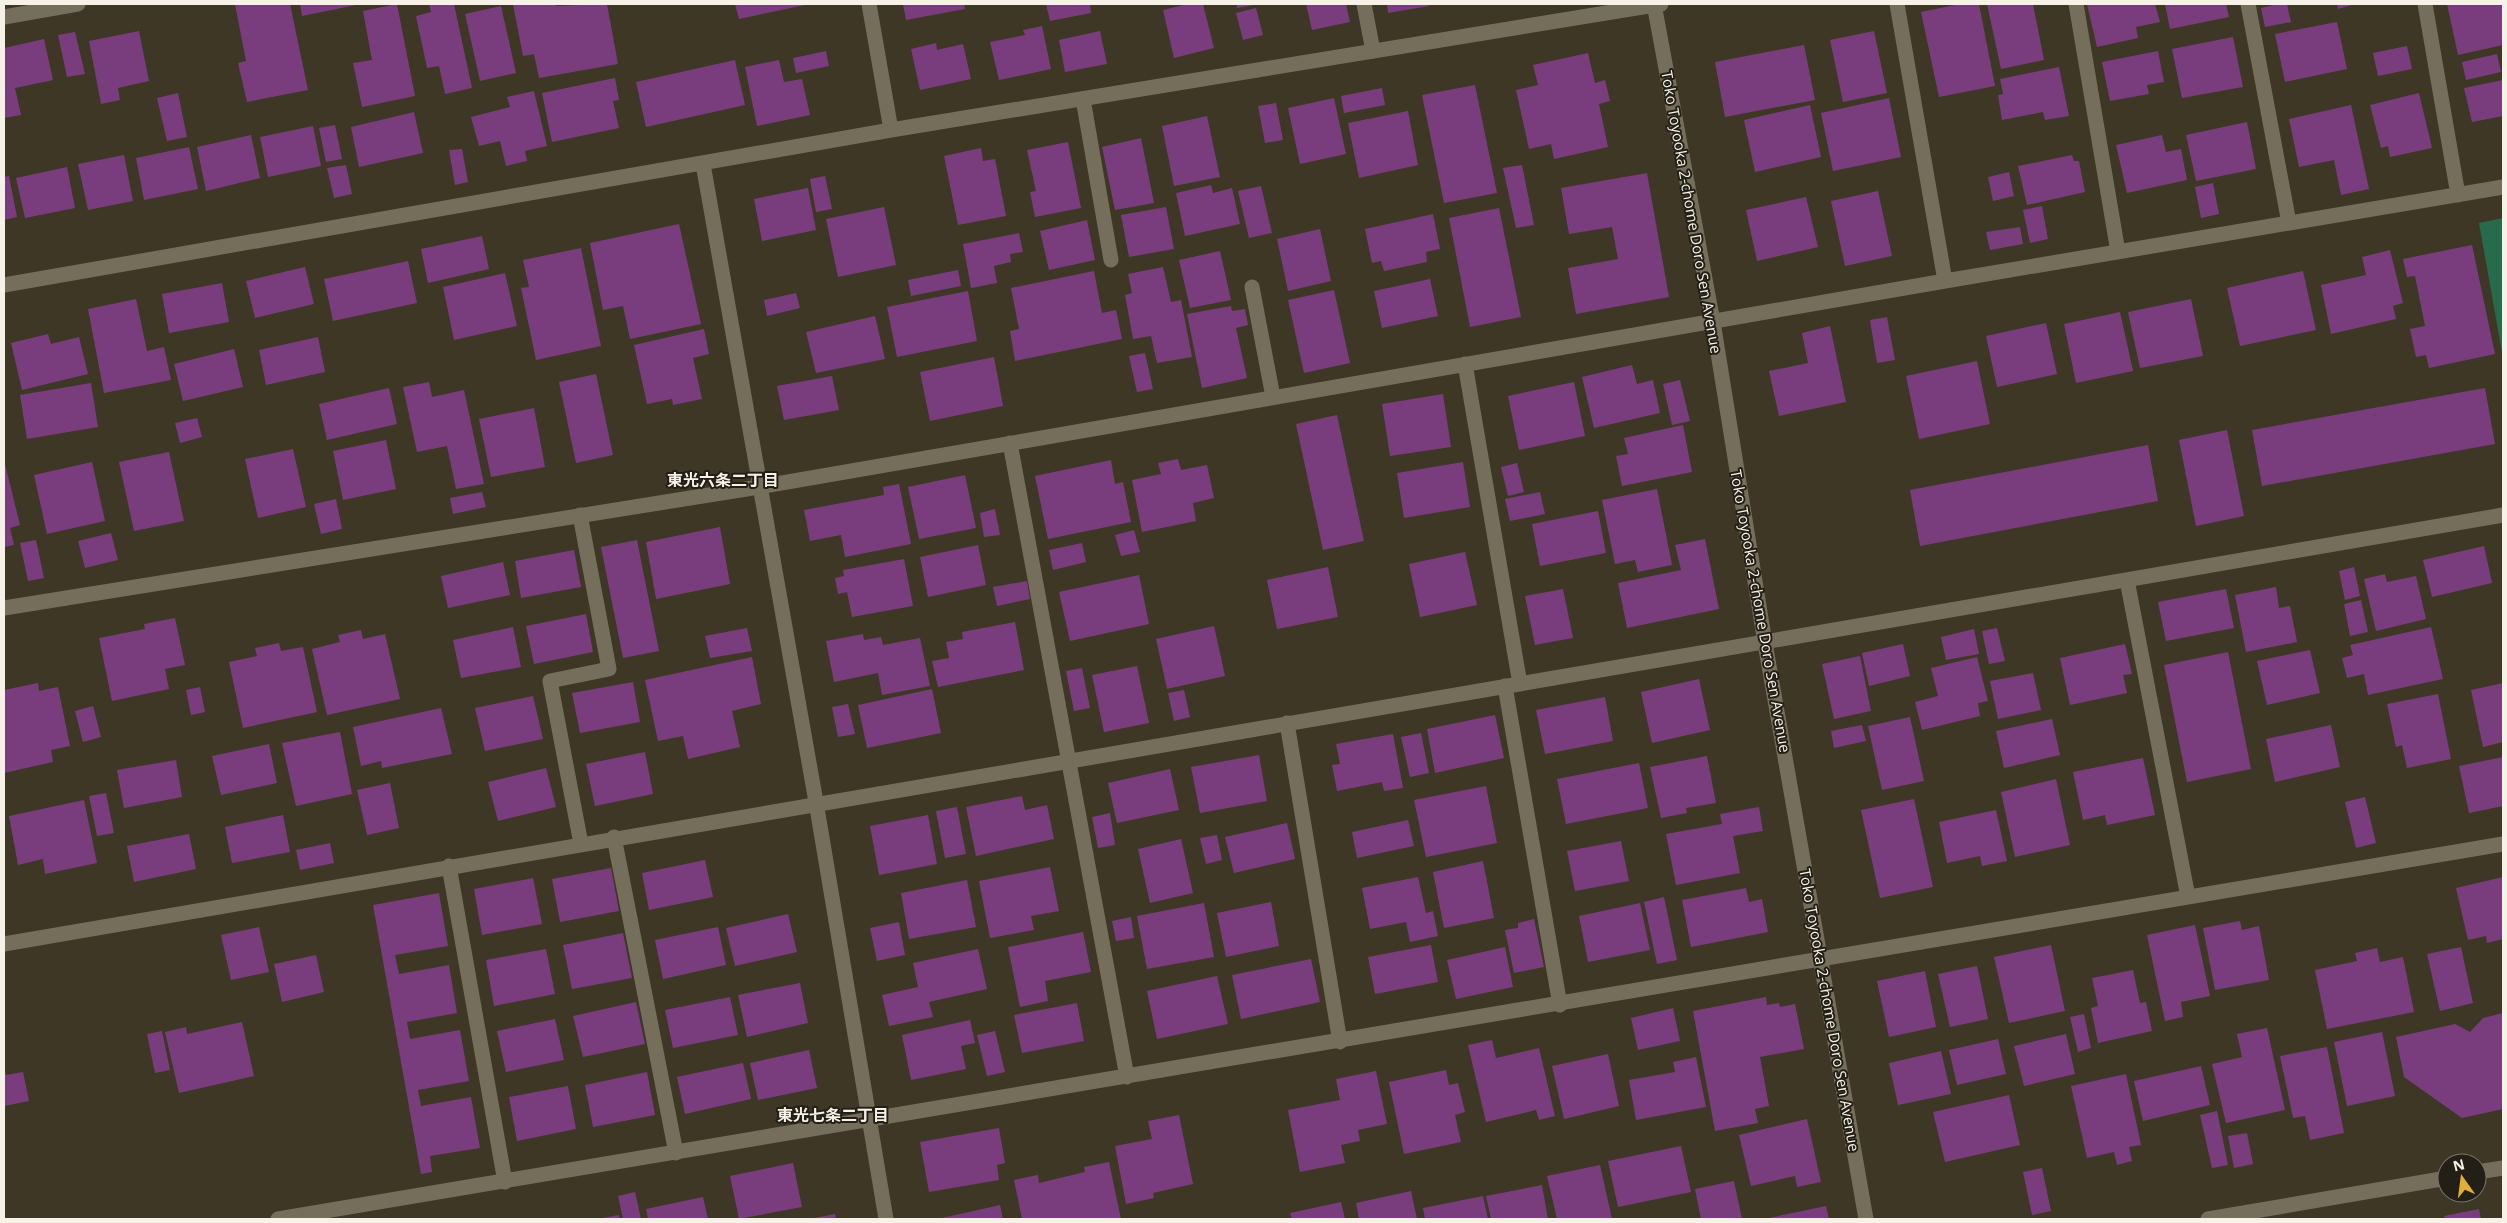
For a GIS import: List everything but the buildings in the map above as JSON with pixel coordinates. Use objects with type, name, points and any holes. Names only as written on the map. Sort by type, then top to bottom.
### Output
[{"type":"street","points":[[4,17],[78,4]]},
{"type":"street","points":[[870,4],[891,130]]},
{"type":"street","points":[[1364,4],[1373,51]]},
{"type":"street","points":[[4,285],[891,130],[1657,4]]},
{"type":"street","name":"Toko Toyooka 2-chome Doro Sen Avenue","points":[[1657,4],[1713,322],[1765,643],[1866,1219]]},
{"type":"street","points":[[1897,4],[1945,281]]},
{"type":"street","points":[[2076,4],[2118,252]]},
{"type":"street","points":[[2248,4],[2289,223]]},
{"type":"street","points":[[2425,4],[2458,195]]},
{"type":"street","points":[[1083,99],[1111,260]]},
{"type":"street","points":[[703,164],[816,802],[868,1121],[886,1219]]},
{"type":"street","points":[[4,608],[759,487],[1945,281],[2503,187]]},
{"type":"street","points":[[1252,288],[1273,398]]},
{"type":"street","points":[[1465,364],[1560,1005]]},
{"type":"street","points":[[1010,443],[1127,1077]]},
{"type":"street","points":[[580,515],[609,669],[550,681],[581,844]]},
{"type":"street","points":[[4,944],[816,802],[1765,643],[2503,515]]},
{"type":"street","points":[[2127,580],[2188,897]]},
{"type":"street","points":[[1287,723],[1340,1042]]},
{"type":"street","points":[[614,838],[676,1153]]},
{"type":"street","points":[[278,1219],[1560,1005],[2503,844]]},
{"type":"street","points":[[449,866],[505,1182]]},
{"type":"street","points":[[2487,1170],[2503,1168]]},
{"type":"street","points":[[2208,1219],[2437,1180]]},
{"type":"green space","points":[[2503,218],[2503,358],[2479,223]]},
{"type":"district","name":"東光六条二丁目","points":[[723,480]]},
{"type":"district","name":"東光七条二丁目","points":[[833,1115]]}]
